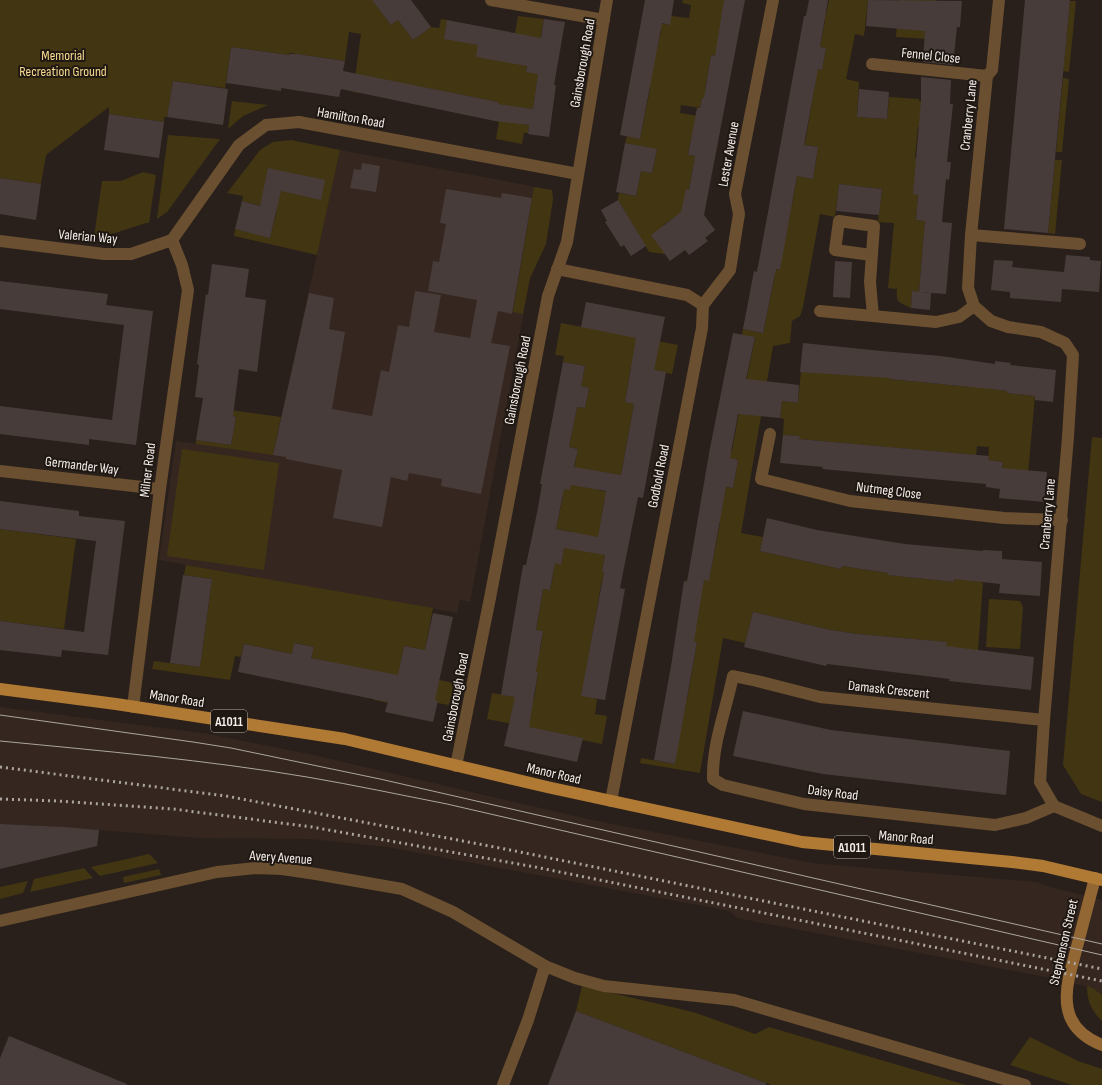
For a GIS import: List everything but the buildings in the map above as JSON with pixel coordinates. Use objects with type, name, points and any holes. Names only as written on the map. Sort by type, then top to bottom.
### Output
[{"type":"main road","name":"Manor Road","points":[[0,689],[133,707],[345,739],[611,801],[802,842],[1012,862],[1043,866],[1098,879]]},
{"type":"main road","name":"Stephenson Street","points":[[1098,879],[1088,903],[1066,990],[1066,1001],[1071,1019],[1081,1033],[1094,1042],[1102,1045]]},
{"type":"street","points":[[491,0],[604,20]]},
{"type":"street","name":"Gainsborough Road","points":[[456,766],[548,296],[567,242],[607,0]]},
{"type":"street","name":"Lester Avenue","points":[[703,305],[730,270],[738,214],[735,194],[773,0]]},
{"type":"street","name":"Cranberry Lane","points":[[999,0],[992,70],[987,76],[971,235],[968,288],[974,306],[991,321],[1008,327],[1041,332],[1065,343],[1073,355],[1073,379],[1040,782],[1054,806]]},
{"type":"street","name":"Fennel Close","points":[[872,64],[987,76]]},
{"type":"street","name":"Hamilton Road","points":[[172,240],[239,145],[266,125],[299,122],[578,174]]},
{"type":"street","points":[[971,235],[1080,244]]},
{"type":"street","name":"Valerian Way","points":[[0,241],[104,254],[131,254],[172,240]]},
{"type":"street","name":"Milner Road","points":[[133,707],[160,489],[188,290],[182,265],[172,240]]},
{"type":"street","points":[[871,255],[870,282],[873,316]]},
{"type":"street","points":[[558,269],[687,295],[703,305]]},
{"type":"street","name":"Godbold Road","points":[[611,801],[702,328],[703,305]]},
{"type":"street","points":[[820,311],[936,322],[959,317],[974,306]]},
{"type":"street","name":"Nutmeg Close","points":[[770,434],[761,479],[850,501],[1004,518],[1062,520]]},
{"type":"street","name":"Germander Way","points":[[0,471],[160,489]]},
{"type":"street","name":"Damask Crescent","points":[[733,676],[757,680],[820,697],[1044,720]]},
{"type":"street","name":"Daisy Road","points":[[733,676],[712,768],[713,779],[723,785],[804,804],[995,825],[1026,818],[1054,806]]},
{"type":"street","points":[[1054,806],[1102,826]]},
{"type":"street","name":"Avery Avenue","points":[[0,921],[217,872],[256,868],[282,869],[402,889],[454,912],[545,966],[575,978],[604,986],[734,1000],[1025,1085]]},
{"type":"street","points":[[503,1085],[528,1020],[545,966]]},
{"type":"shaded area","points":[[340,150],[552,190],[553,199],[546,244],[530,278],[470,602],[460,600],[457,613],[159,560],[176,441],[273,454]]},
{"type":"shaded area","points":[[0,707],[209,734],[309,754],[592,820],[812,863],[1037,882],[1050,887],[1102,900],[1102,995],[1093,988],[1051,978],[737,918],[730,911],[387,847],[310,839],[199,838],[61,827],[0,824]]},
{"type":"green space","name":"Memorial Recreation Ground","points":[[0,0],[381,0],[376,5],[391,25],[398,20],[413,40],[431,27],[439,28],[441,19],[447,20],[479,45],[510,62],[518,16],[544,19],[539,47],[530,46],[526,71],[554,77],[537,82],[533,109],[526,108],[524,124],[529,125],[528,133],[524,133],[522,144],[496,139],[499,122],[495,121],[498,102],[363,76],[359,93],[353,92],[361,34],[349,32],[345,61],[290,53],[289,55],[231,47],[225,88],[173,81],[167,117],[164,117],[164,122],[109,114],[109,107],[46,155],[41,184],[0,178]]},
{"type":"green space","points":[[683,0],[724,0],[734,59],[711,55],[705,90],[725,102],[702,98],[700,108],[681,105],[680,113],[698,116],[695,135],[718,140],[717,148],[690,143],[688,155],[695,156],[689,190],[686,189],[705,209],[672,219],[663,225],[671,237],[665,254],[649,252],[618,200],[619,193],[636,196],[641,171],[652,173],[657,150],[625,143],[627,136],[640,139],[650,89],[630,85],[655,57],[661,31],[650,21],[669,25],[671,16],[689,18],[691,5],[682,3]]},
{"type":"green space","points":[[829,0],[868,0],[864,36],[855,34],[846,79],[859,82],[857,117],[887,119],[889,97],[919,99],[919,101],[926,102],[923,128],[918,127],[915,158],[936,160],[918,195],[916,220],[925,221],[919,292],[912,291],[911,308],[899,302],[897,297],[897,289],[888,288],[894,223],[878,222],[882,189],[839,184],[835,217],[820,214],[803,307],[800,316],[792,321],[790,343],[773,346],[741,533],[763,537],[760,551],[841,569],[842,566],[888,573],[888,575],[954,582],[957,549],[981,578],[980,582],[983,583],[978,651],[943,678],[946,642],[831,630],[753,612],[745,643],[723,638],[700,773],[640,763],[641,758],[675,764],[666,696],[687,699],[697,642],[676,638],[703,584],[686,582],[688,577],[709,580],[720,523],[699,519],[726,487],[733,488],[738,460],[710,455],[710,448],[732,451],[741,400],[755,338],[742,335],[743,329],[763,333],[775,275],[757,272],[758,266],[780,270],[771,201],[792,205],[797,176],[813,179],[818,147],[798,144],[782,139],[805,143],[815,84],[816,69],[822,70],[826,48],[820,47],[825,20],[806,16],[807,11],[826,14]]},
{"type":"green space","points":[[899,0],[936,0],[935,12],[928,39],[896,37]]},
{"type":"green space","points":[[1070,1],[1076,1],[1069,72],[1063,71]]},
{"type":"green space","points":[[1063,78],[1069,79],[1062,152],[1056,152]]},
{"type":"green space","points":[[232,101],[268,105],[243,116],[228,129]]},
{"type":"green space","points":[[168,135],[220,139],[167,212],[157,219]]},
{"type":"green space","points":[[291,140],[340,150],[317,255],[234,236],[235,229],[270,237],[277,210],[242,201],[243,196],[227,193],[260,150],[273,142]]},
{"type":"green space","points":[[1055,160],[1062,160],[1055,234],[1048,233]]},
{"type":"green space","points":[[143,172],[156,175],[149,223],[115,233],[94,237],[102,181],[121,181]]},
{"type":"green space","points":[[534,187],[552,190],[553,199],[546,244],[530,278],[523,314],[513,312]]},
{"type":"green space","points":[[561,323],[678,345],[672,374],[631,366],[625,402],[634,404],[621,475],[601,472],[598,490],[619,494],[604,502],[601,519],[602,536],[598,536],[595,552],[605,555],[602,571],[604,572],[582,695],[597,699],[595,714],[607,716],[602,744],[582,740],[582,738],[487,719],[492,693],[534,700],[538,672],[529,671],[532,650],[540,651],[543,631],[536,630],[543,589],[550,590],[554,570],[528,558],[561,564],[564,548],[572,532],[556,529],[563,496],[541,491],[542,484],[570,489],[578,449],[569,447],[577,407],[585,408],[589,388],[581,386],[585,366],[563,362],[564,356],[555,355]]},
{"type":"green space","points":[[801,371],[890,376],[890,379],[970,387],[992,386],[992,389],[1007,391],[1007,393],[1035,396],[1028,474],[1002,472],[1003,462],[988,460],[989,447],[977,446],[976,455],[799,439],[799,436],[783,435],[784,419],[780,418],[782,401],[798,403]]},
{"type":"green space","points":[[209,407],[281,417],[273,455],[196,444],[196,440],[231,445],[236,417]]},
{"type":"green space","points":[[1092,437],[1102,438],[1102,802],[1081,794],[1063,765]]},
{"type":"green space","points":[[182,449],[279,463],[264,570],[167,556]]},
{"type":"green space","points":[[0,529],[76,539],[64,629],[0,621]]},
{"type":"green space","points":[[186,565],[433,608],[425,650],[404,646],[400,667],[420,676],[454,683],[449,705],[390,691],[388,703],[374,700],[379,672],[311,658],[314,647],[295,643],[292,654],[244,644],[241,657],[235,656],[230,680],[152,669],[154,661],[200,667],[212,579],[184,575]]},
{"type":"green space","points":[[989,599],[1020,601],[1023,607],[1020,649],[986,647]]},
{"type":"green space","points":[[149,854],[158,863],[100,876],[91,867]]},
{"type":"green space","points":[[84,868],[93,878],[30,892],[34,879]]},
{"type":"green space","points":[[159,869],[161,875],[124,883],[123,877]]},
{"type":"green space","points":[[28,881],[23,893],[0,899],[0,887]]},
{"type":"green space","points":[[582,986],[693,1012],[755,1034],[769,1027],[966,1085],[771,1085],[576,1011]]},
{"type":"green space","points":[[1087,986],[1093,988],[1102,995],[1102,1021],[1090,1005]]},
{"type":"green space","points":[[1030,1037],[1078,1061],[1102,1069],[1102,1085],[1072,1085],[1010,1065]]},
{"type":"tram line","points":[[0,715],[231,748],[380,779],[1102,944]]},
{"type":"tram line","points":[[0,741],[154,756],[269,771],[360,787],[447,804],[1102,955]]},
{"type":"railway","points":[[0,767],[226,796],[505,849],[1102,969]]},
{"type":"railway","points":[[0,799],[58,801],[173,809],[312,827],[535,867],[1102,981]]}]
